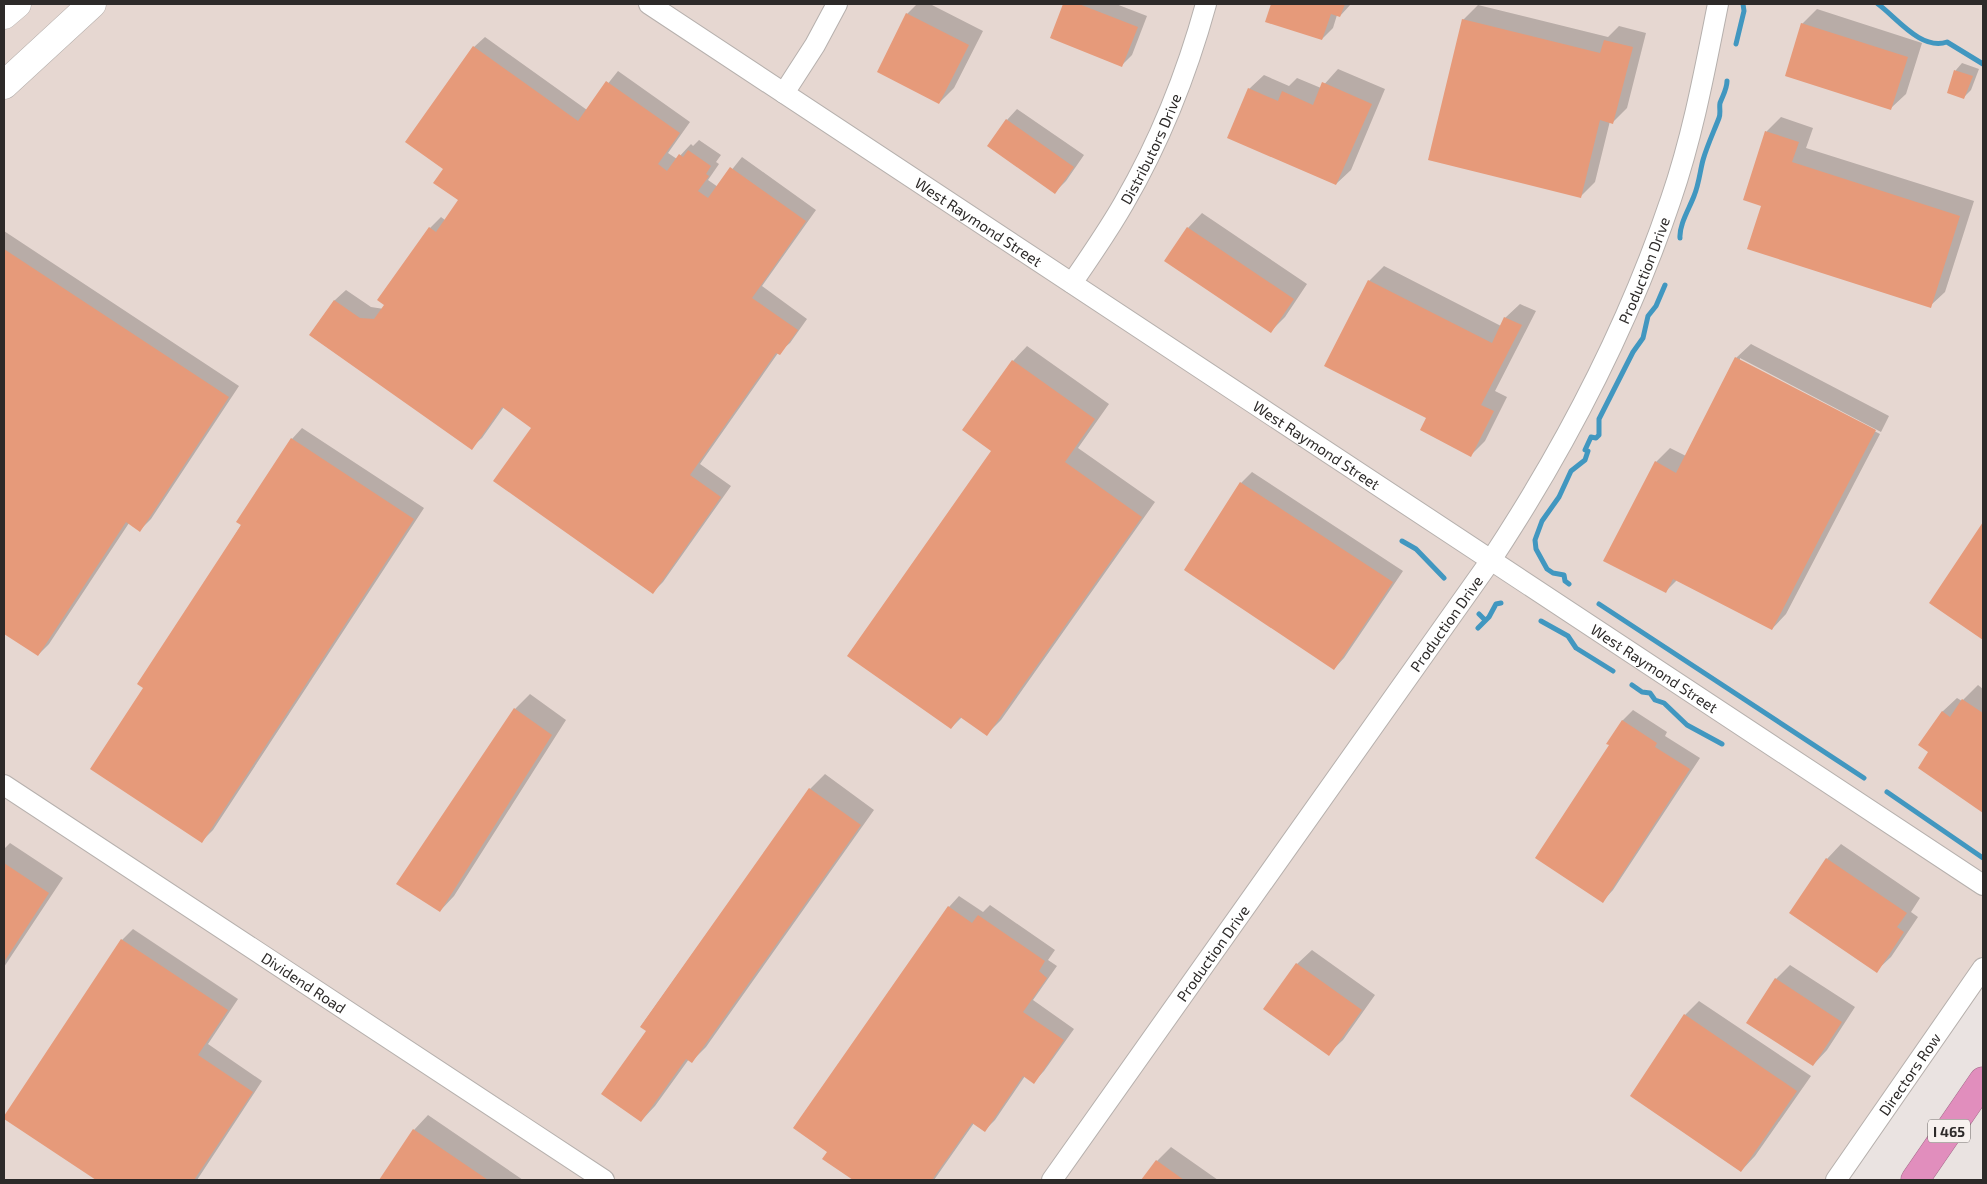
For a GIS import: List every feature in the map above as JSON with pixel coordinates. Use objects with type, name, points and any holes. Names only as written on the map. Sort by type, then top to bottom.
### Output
[{"type":"highway","name":"I 465","points":[[1915,1180],[1983,1081]]},
{"type":"street","points":[[4,15],[16,4]]},
{"type":"street","points":[[4,85],[92,4]]},
{"type":"street","name":"West Raymond Street","points":[[649,4],[1983,885]]},
{"type":"street","points":[[784,92],[815,45],[837,4]]},
{"type":"street","name":"Distributors Drive","points":[[1072,283],[1124,203],[1157,139],[1181,82],[1206,4]]},
{"type":"street","name":"Production Drive","points":[[1052,1180],[1491,560],[1552,463],[1619,334],[1644,274],[1672,198],[1688,143],[1718,4]]},
{"type":"street","name":"Dividend Road","points":[[4,785],[604,1180]]},
{"type":"street","name":"Directors Row","points":[[1836,1180],[1983,968]]},
{"type":"shaded area","points":[[4,4],[1983,4],[1983,987],[1849,1180],[4,1180]]},
{"type":"building","points":[[1063,4],[1079,4],[1138,27],[1122,67],[1050,38]]},
{"type":"building","points":[[1271,4],[1345,4],[1340,17],[1331,14],[1322,40],[1265,22]]},
{"type":"building","points":[[906,13],[969,45],[939,104],[877,72]]},
{"type":"building","points":[[1462,19],[1600,53],[1604,40],[1633,47],[1613,124],[1600,120],[1581,198],[1428,160]]},
{"type":"building","points":[[1801,23],[1908,57],[1891,110],[1785,76]]},
{"type":"building","points":[[473,46],[578,121],[606,81],[680,133],[658,164],[667,171],[679,154],[683,157],[688,150],[711,166],[706,174],[709,176],[698,191],[708,198],[730,167],[806,221],[752,298],[798,330],[780,355],[776,353],[690,475],[721,497],[653,594],[493,481],[531,428],[502,407],[472,450],[309,335],[334,300],[360,318],[374,319],[384,305],[377,300],[429,227],[436,232],[458,200],[433,183],[443,169],[405,142]]},
{"type":"building","points":[[1954,70],[1973,76],[1964,99],[1947,93]]},
{"type":"building","points":[[1322,82],[1372,104],[1336,185],[1227,138],[1248,88],[1278,101],[1282,91],[1313,105]]},
{"type":"building","points":[[1006,119],[1074,167],[1055,194],[987,146]]},
{"type":"building","points":[[1765,131],[1799,142],[1792,162],[1960,216],[1931,308],[1747,249],[1761,206],[1743,200]]},
{"type":"building","points":[[1187,227],[1294,299],[1271,333],[1164,261]]},
{"type":"building","points":[[4,249],[229,397],[140,532],[126,522],[38,656],[4,634]]},
{"type":"building","points":[[1368,280],[1492,343],[1504,317],[1522,325],[1481,405],[1494,411],[1471,457],[1420,430],[1426,418],[1324,366]]},
{"type":"building","points":[[1735,357],[1876,430],[1772,630],[1673,579],[1666,593],[1603,561],[1655,461],[1676,473]]},
{"type":"building","points":[[1012,360],[1095,419],[1065,462],[1142,517],[987,736],[960,717],[951,729],[847,656],[991,451],[962,430]]},
{"type":"building","points":[[291,438],[414,519],[202,843],[90,769],[143,688],[137,684],[241,525],[236,522]]},
{"type":"building","points":[[1240,482],[1393,582],[1334,670],[1184,570]]},
{"type":"building","points":[[1983,522],[1983,640],[1929,603]]},
{"type":"building","points":[[1962,699],[1983,713],[1983,813],[1918,768],[1928,752],[1918,745],[1942,711],[1950,717]]},
{"type":"building","points":[[514,708],[552,735],[440,912],[396,884]]},
{"type":"building","points":[[1622,720],[1657,743],[1655,747],[1690,769],[1603,903],[1535,858],[1609,745],[1606,744]]},
{"type":"building","points":[[809,788],[861,825],[692,1063],[686,1059],[641,1122],[601,1094],[646,1031],[640,1027]]},
{"type":"building","points":[[1826,858],[1907,913],[1897,927],[1904,932],[1877,973],[1789,913]]},
{"type":"building","points":[[4,863],[49,893],[4,962]]},
{"type":"building","points":[[948,906],[972,923],[978,915],[1045,961],[1039,971],[1047,978],[1023,1012],[1064,1040],[1034,1084],[1023,1076],[985,1132],[972,1123],[932,1180],[853,1180],[822,1159],[827,1152],[793,1128]]},
{"type":"building","points":[[121,939],[228,1010],[198,1055],[253,1092],[194,1180],[96,1180],[4,1119],[4,1116]]},
{"type":"building","points":[[1296,963],[1362,1010],[1329,1056],[1263,1009]]},
{"type":"building","points":[[1775,978],[1842,1022],[1813,1066],[1746,1023]]},
{"type":"building","points":[[1684,1014],[1797,1091],[1741,1172],[1630,1096]]},
{"type":"building","points":[[413,1129],[488,1180],[379,1180]]},
{"type":"building","points":[[1156,1160],[1184,1180],[1141,1180]]},
{"type":"waterway","points":[[1736,44],[1744,11],[1743,4]]},
{"type":"waterway","points":[[1878,4],[1918,37],[1928,42],[1947,42],[1983,64]]},
{"type":"waterway","points":[[1680,238],[1683,222],[1697,187],[1702,164],[1720,116],[1720,103],[1727,81]]},
{"type":"waterway","points":[[1569,584],[1565,581],[1564,575],[1553,573],[1547,569],[1536,549],[1535,540],[1542,521],[1559,497],[1571,471],[1585,460],[1588,451],[1585,450],[1591,437],[1596,438],[1599,435],[1599,419],[1633,352],[1643,338],[1648,316],[1656,306],[1665,285]]},
{"type":"waterway","points":[[1402,541],[1416,549],[1444,578]]},
{"type":"waterway","points":[[1478,628],[1489,617],[1496,604],[1501,603]]},
{"type":"waterway","points":[[1599,604],[1864,778]]},
{"type":"waterway","points":[[1479,614],[1485,620]]},
{"type":"waterway","points":[[1541,621],[1568,636],[1576,648],[1613,671]]},
{"type":"waterway","points":[[1632,685],[1642,692],[1650,693],[1655,700],[1664,703],[1687,725],[1722,744]]},
{"type":"waterway","points":[[1887,792],[1983,858]]}]
